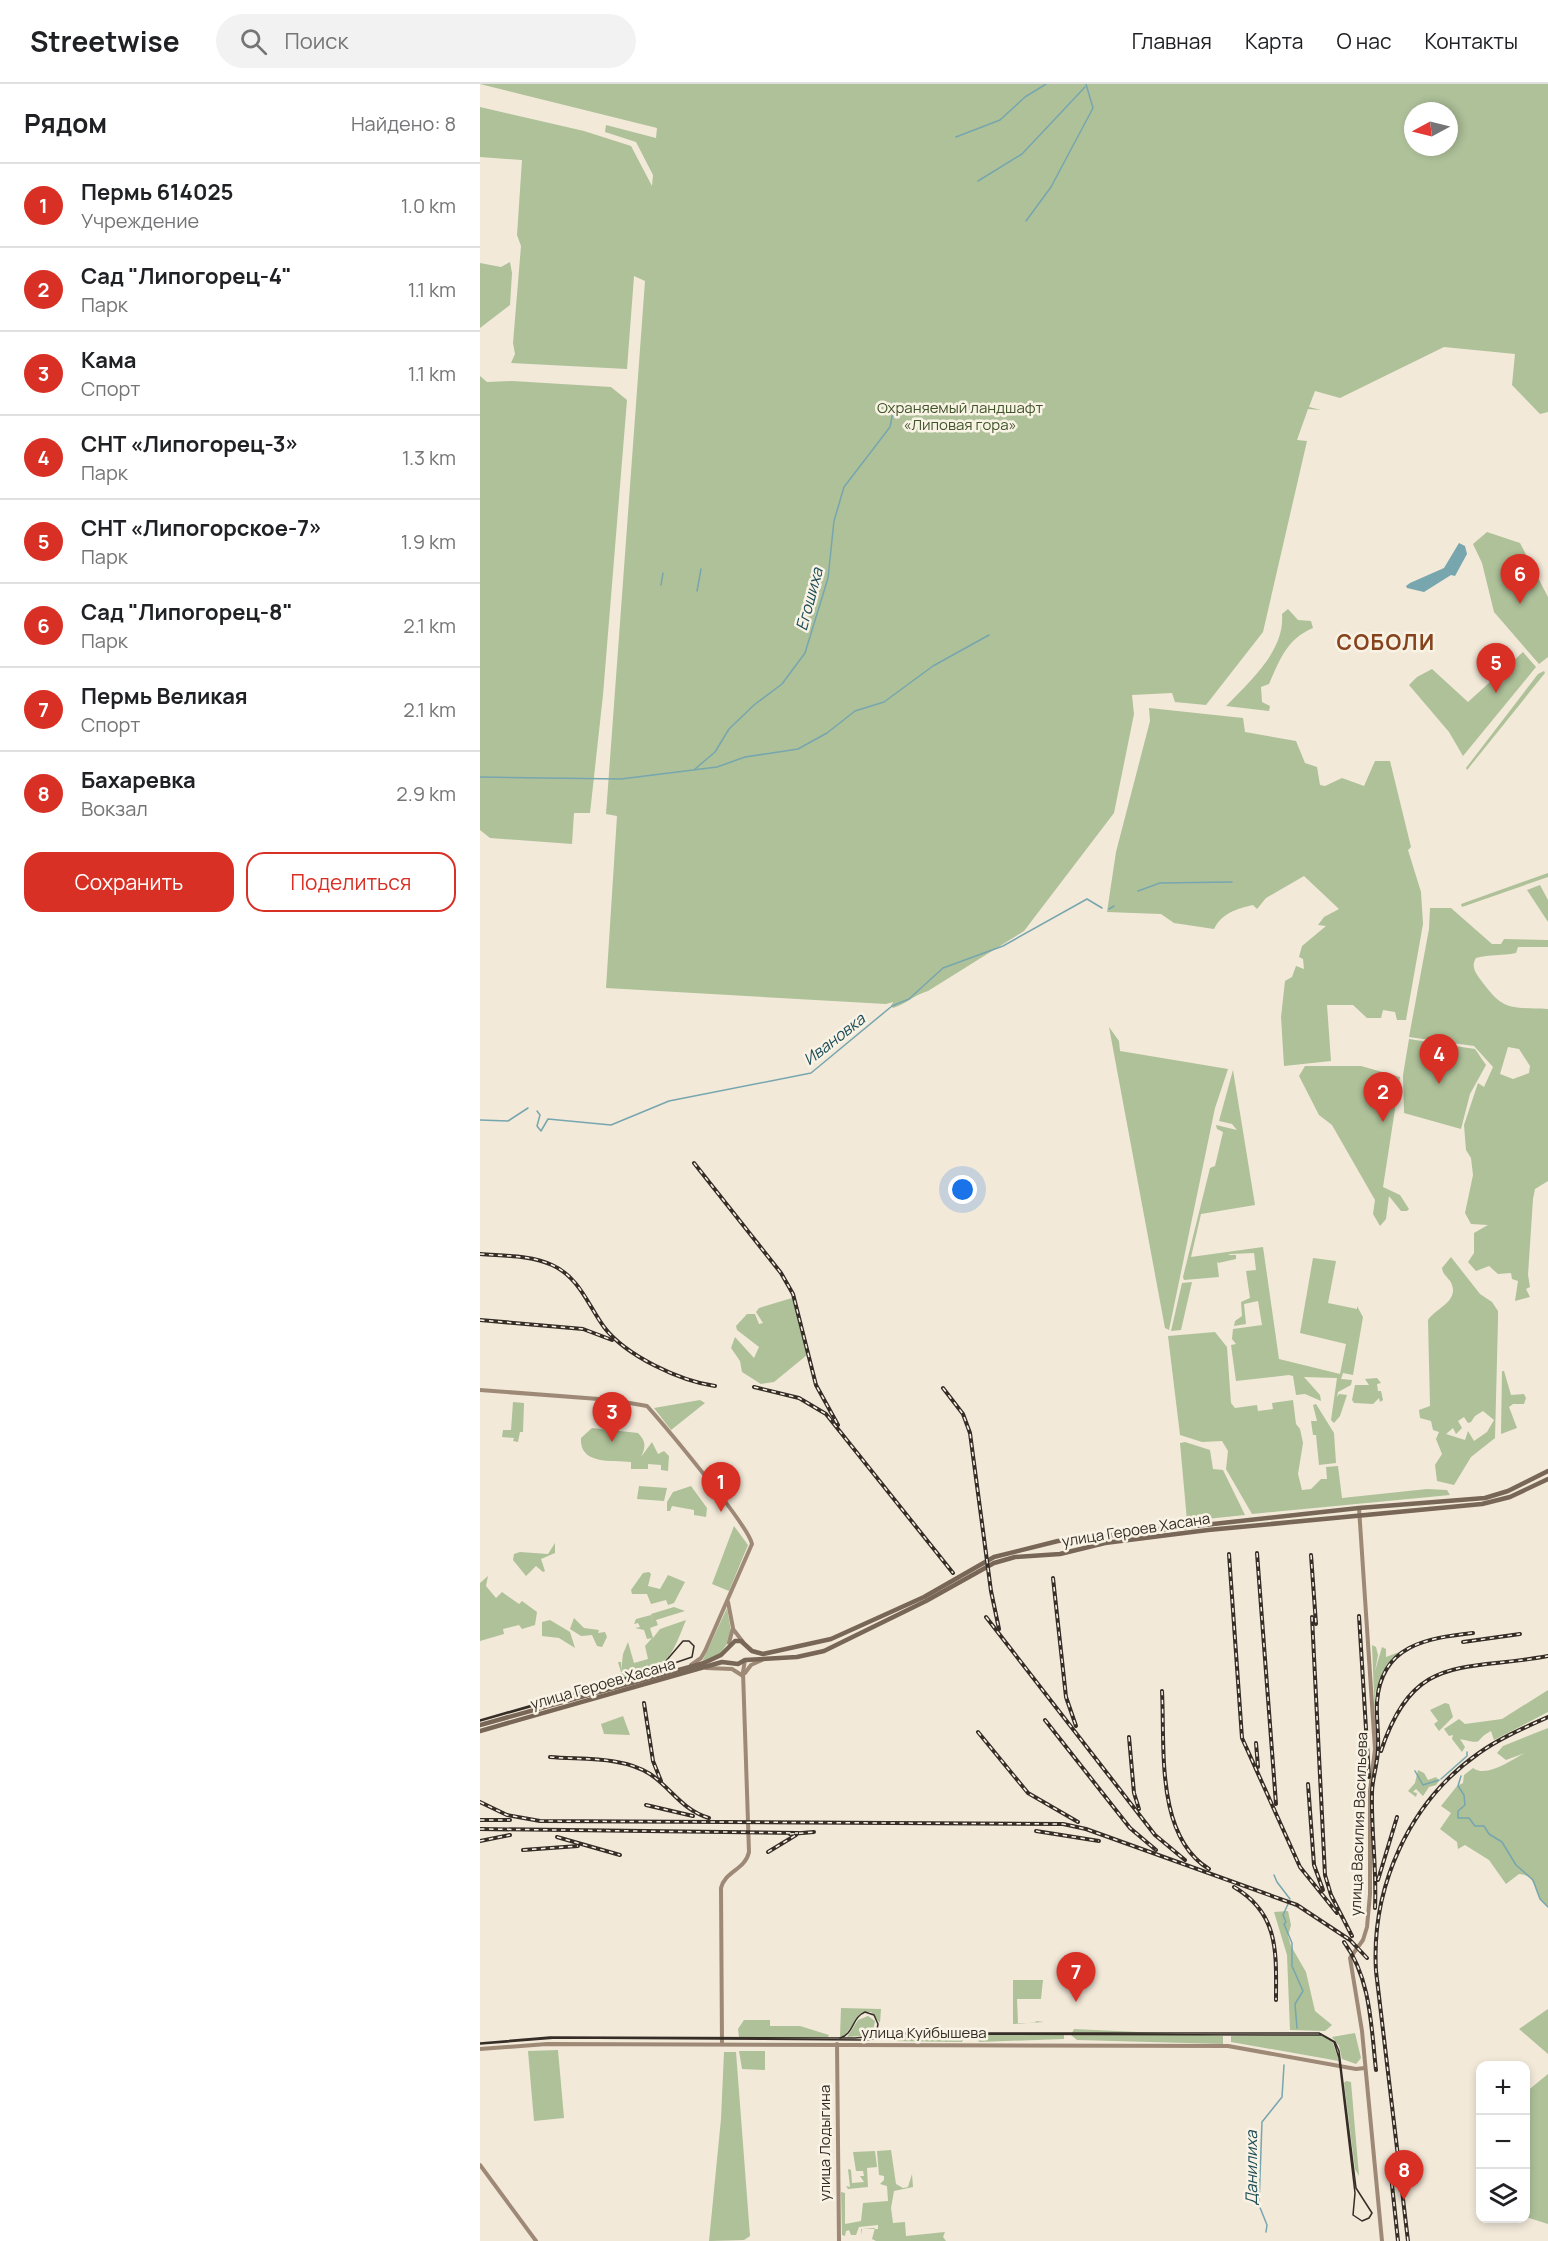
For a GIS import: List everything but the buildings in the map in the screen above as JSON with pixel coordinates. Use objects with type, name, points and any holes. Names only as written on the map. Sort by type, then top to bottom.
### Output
[{"type":"main road","points":[[480,1390],[612,1400],[647,1406],[751,1537],[752,1544],[701,1658],[684,1668]]},
{"type":"main road","name":"улица Героев Хасана","points":[[746,1644],[763,1654],[831,1639],[924,1597],[994,1557],[1046,1543],[1485,1498],[1515,1488],[1548,1471]]},
{"type":"main road","name":"улица Героев Хасана","points":[[745,1660],[806,1656],[833,1647],[955,1586],[994,1563],[1015,1557],[1070,1552],[1105,1543],[1359,1511],[1489,1503],[1525,1491],[1548,1479]]},
{"type":"main road","name":"улица Василия Васильева","points":[[1359,1511],[1375,1749],[1370,1791],[1371,1882],[1368,1927],[1363,1940],[1350,1958],[1365,2068],[1382,2241]]},
{"type":"main road","points":[[1068,1540],[1064,1547],[1070,1552]]},
{"type":"main road","points":[[1046,1543],[1053,1548],[1046,1555]]},
{"type":"main road","points":[[728,1602],[733,1628],[726,1649],[727,1657],[744,1677]]},
{"type":"main road","points":[[722,2044],[721,1888],[725,1878],[745,1863],[749,1852],[744,1677],[745,1660],[749,1653],[746,1644],[733,1628]]},
{"type":"main road","points":[[831,1639],[805,1650],[808,1653],[833,1647]]},
{"type":"main road","points":[[729,1644],[735,1641],[746,1644]]},
{"type":"main road","name":"улица Героев Хасана","points":[[480,1725],[713,1660],[726,1649]]},
{"type":"main road","points":[[744,1677],[751,1665],[764,1659]]},
{"type":"main road","points":[[732,1663],[745,1660]]},
{"type":"main road","name":"улица Героев Хасана","points":[[480,1731],[722,1662],[732,1663]]},
{"type":"main road","points":[[706,1668],[732,1669],[744,1677]]},
{"type":"main road","name":"улица Куйбышева","points":[[480,2049],[547,2044],[1233,2046],[1356,2069],[1365,2068]]},
{"type":"main road","name":"улица Лодыгина","points":[[837,2044],[839,2241]]},
{"type":"main road","points":[[480,2165],[536,2241]]},
{"type":"green space","name":"Охраняемый ландшафт «Липовая гора»","points":[[480,84],[1548,84],[1548,412],[1540,414],[1512,385],[1515,354],[1444,347],[1340,398],[1315,391],[1309,407],[1321,410],[1308,409],[1297,440],[1307,441],[1263,632],[1206,705],[1175,702],[1172,693],[1132,695],[1134,714],[1114,813],[1024,931],[928,991],[893,1008],[891,1006],[893,1002],[886,1004],[606,988],[617,816],[606,814],[645,281],[634,276],[627,369],[511,363],[515,354],[513,343],[521,246],[517,235],[522,160],[480,157],[480,107],[584,131],[631,146],[652,186],[653,175],[636,142],[605,132],[606,125],[656,138],[657,128]]},
{"type":"green space","points":[[510,262],[512,273],[510,305],[480,328],[480,263],[501,267]]},
{"type":"green space","points":[[480,376],[487,382],[512,381],[611,387],[627,400],[603,695],[590,813],[574,813],[572,844],[490,838],[480,830]]},
{"type":"green space","points":[[1487,532],[1520,543],[1548,597],[1548,657],[1539,664],[1494,612],[1482,563],[1473,544]]},
{"type":"green space","points":[[1288,609],[1298,620],[1311,621],[1313,628],[1291,644],[1281,658],[1269,684],[1261,687],[1262,702],[1270,706],[1269,711],[1226,706],[1255,676],[1272,653],[1278,640],[1282,614]]},
{"type":"green space","points":[[1523,652],[1536,667],[1463,756],[1449,732],[1409,685],[1417,677],[1432,669],[1468,702]]},
{"type":"green space","points":[[1544,671],[1545,673],[1467,770],[1466,768],[1538,674]]},
{"type":"green space","points":[[1149,708],[1243,718],[1245,732],[1296,741],[1305,763],[1317,767],[1320,785],[1325,786],[1342,778],[1364,786],[1375,761],[1390,761],[1411,847],[1408,850],[1421,892],[1423,924],[1406,1020],[1397,1020],[1395,1012],[1383,1010],[1381,1018],[1367,1018],[1353,1005],[1327,1005],[1331,1061],[1284,1066],[1281,1017],[1285,981],[1292,977],[1296,966],[1304,969],[1303,959],[1299,957],[1302,946],[1326,926],[1318,925],[1324,917],[1339,909],[1304,876],[1266,898],[1257,909],[1253,905],[1230,912],[1214,929],[1174,923],[1161,914],[1107,912],[1116,852],[1150,721]]},
{"type":"green space","points":[[1548,873],[1548,877],[1462,907],[1461,904]]},
{"type":"green space","points":[[1540,885],[1548,900],[1548,922],[1527,890]]},
{"type":"green space","points":[[1430,908],[1451,908],[1492,944],[1501,944],[1504,939],[1548,940],[1548,947],[1518,947],[1516,953],[1476,958],[1474,964],[1475,971],[1488,990],[1508,1006],[1548,1009],[1548,1181],[1535,1189],[1533,1199],[1528,1275],[1530,1287],[1526,1289],[1530,1297],[1515,1301],[1518,1281],[1512,1279],[1511,1273],[1498,1274],[1489,1266],[1476,1271],[1468,1262],[1474,1253],[1474,1233],[1488,1225],[1471,1224],[1465,1213],[1473,1175],[1471,1158],[1466,1150],[1464,1125],[1478,1083],[1484,1087],[1493,1067],[1474,1046],[1409,1037],[1429,929]],"holes":[[[1508,1047],[1519,1049],[1530,1066],[1529,1073],[1513,1079],[1500,1074]]]},
{"type":"green space","points":[[1109,1027],[1119,1041],[1120,1051],[1228,1069],[1215,1108],[1169,1330],[1165,1328]]},
{"type":"green space","points":[[1409,1039],[1475,1049],[1486,1065],[1470,1094],[1461,1129],[1404,1113],[1403,1075]]},
{"type":"green space","points":[[1305,1066],[1361,1066],[1400,1077],[1383,1187],[1400,1195],[1409,1209],[1407,1211],[1401,1211],[1389,1196],[1386,1219],[1380,1226],[1373,1214],[1375,1200],[1332,1125],[1319,1115],[1299,1076]]},
{"type":"green space","points":[[1233,1070],[1255,1205],[1201,1214],[1191,1257],[1263,1247],[1279,1359],[1340,1374],[1346,1344],[1300,1333],[1313,1258],[1336,1261],[1328,1303],[1357,1309],[1357,1306],[1363,1317],[1353,1375],[1343,1373],[1341,1379],[1352,1380],[1351,1385],[1338,1392],[1337,1397],[1339,1394],[1347,1395],[1340,1416],[1334,1423],[1331,1420],[1337,1378],[1304,1377],[1320,1395],[1321,1401],[1305,1394],[1296,1395],[1293,1376],[1289,1375],[1236,1381],[1231,1345],[1236,1344],[1232,1339],[1233,1329],[1262,1325],[1258,1301],[1244,1304],[1246,1324],[1234,1326],[1235,1321],[1242,1316],[1241,1302],[1250,1298],[1246,1271],[1256,1270],[1254,1253],[1230,1254],[1228,1255],[1236,1255],[1236,1259],[1218,1263],[1217,1261],[1219,1277],[1184,1280],[1183,1277],[1210,1168],[1215,1166],[1223,1132],[1217,1129],[1216,1125],[1237,1130],[1232,1124],[1219,1121]]},
{"type":"green space","points":[[1451,1257],[1480,1294],[1492,1302],[1498,1311],[1495,1438],[1471,1457],[1454,1485],[1437,1481],[1435,1465],[1442,1454],[1436,1439],[1439,1432],[1433,1430],[1431,1421],[1420,1418],[1419,1410],[1430,1406],[1428,1320],[1449,1300],[1453,1291],[1442,1268]],"holes":[[[1483,1411],[1494,1420],[1487,1432],[1474,1441],[1468,1431],[1465,1440],[1446,1434],[1453,1428],[1456,1434],[1462,1428],[1458,1421],[1464,1417],[1468,1423],[1471,1422]]]},
{"type":"green space","points":[[1192,1282],[1181,1330],[1171,1331],[1182,1283]]},
{"type":"green space","points":[[792,1298],[798,1311],[807,1355],[774,1382],[761,1384],[742,1372],[740,1361],[731,1348],[735,1337],[754,1358],[759,1347],[737,1330],[736,1326],[747,1314],[755,1314],[759,1324],[763,1323],[756,1312],[759,1308]]},
{"type":"green space","points":[[1215,1332],[1227,1347],[1231,1403],[1235,1408],[1257,1405],[1258,1411],[1273,1409],[1272,1403],[1293,1400],[1296,1424],[1300,1429],[1303,1443],[1298,1474],[1302,1490],[1311,1489],[1321,1479],[1327,1479],[1326,1467],[1338,1466],[1342,1498],[1427,1489],[1447,1490],[1450,1495],[1252,1514],[1226,1469],[1228,1451],[1222,1441],[1202,1442],[1180,1435],[1168,1336]]},
{"type":"green space","points":[[1502,1371],[1504,1371],[1511,1395],[1524,1394],[1526,1398],[1524,1404],[1513,1404],[1509,1407],[1517,1428],[1501,1434]]},
{"type":"green space","points":[[1377,1378],[1381,1383],[1377,1384],[1383,1400],[1380,1402],[1379,1398],[1373,1404],[1354,1403],[1352,1400],[1355,1385],[1369,1385],[1365,1379]]},
{"type":"green space","points":[[700,1400],[705,1403],[671,1430],[654,1408]]},
{"type":"green space","points":[[513,1402],[524,1403],[523,1432],[520,1432],[518,1442],[513,1441],[514,1438],[502,1437],[503,1430],[511,1430]]},
{"type":"green space","points":[[1316,1404],[1334,1433],[1336,1463],[1319,1465],[1316,1435],[1313,1435],[1311,1421],[1317,1421],[1313,1405]]},
{"type":"green space","points":[[592,1428],[638,1433],[644,1444],[641,1457],[652,1442],[658,1454],[664,1451],[669,1456],[668,1471],[661,1470],[661,1465],[648,1464],[648,1469],[631,1469],[631,1462],[606,1461],[591,1457],[585,1453],[581,1438]]},
{"type":"green space","points":[[1185,1442],[1210,1450],[1213,1469],[1223,1470],[1245,1515],[1187,1521],[1180,1443]]},
{"type":"green space","points":[[639,1486],[667,1488],[664,1501],[637,1499]]},
{"type":"green space","points":[[691,1486],[707,1508],[706,1517],[694,1515],[694,1510],[672,1506],[670,1511],[667,1511],[667,1502],[673,1492]]},
{"type":"green space","points":[[734,1526],[748,1545],[729,1591],[712,1584]]},
{"type":"green space","points":[[555,1543],[555,1553],[541,1559],[545,1571],[543,1572],[536,1566],[526,1576],[513,1560],[514,1554],[520,1552],[548,1554]]},
{"type":"green space","points":[[643,1573],[651,1574],[648,1586],[660,1589],[668,1575],[685,1582],[674,1603],[668,1605],[666,1600],[651,1604],[647,1594],[632,1594],[631,1590]]},
{"type":"green space","points":[[488,1576],[486,1586],[496,1598],[502,1592],[519,1604],[522,1601],[537,1612],[535,1625],[522,1629],[519,1625],[503,1629],[504,1634],[480,1641],[480,1583]]},
{"type":"green space","points":[[674,1607],[685,1611],[656,1620],[658,1625],[650,1628],[653,1638],[660,1629],[686,1620],[670,1655],[656,1668],[615,1681],[620,1674],[648,1666],[621,1672],[618,1662],[621,1662],[621,1671],[623,1654],[628,1642],[634,1663],[648,1659],[645,1646],[652,1638],[647,1639],[644,1630],[635,1628],[640,1627],[638,1623],[634,1624],[636,1619],[651,1615],[653,1622],[651,1614]]},
{"type":"green space","points":[[727,1608],[732,1637],[719,1655],[702,1662]]},
{"type":"green space","points":[[574,1618],[584,1628],[599,1630],[598,1633],[605,1632],[607,1637],[602,1647],[597,1646],[592,1635],[581,1636],[570,1629]]},
{"type":"green space","points":[[550,1620],[570,1632],[575,1648],[559,1638],[542,1636],[542,1622]]},
{"type":"green space","points":[[1372,1645],[1376,1647],[1378,1655],[1375,1671],[1382,1647],[1386,1649],[1386,1657],[1402,1651],[1383,1673],[1376,1696],[1375,1689],[1375,1718]]},
{"type":"green space","points":[[1548,1690],[1548,1712],[1494,1740],[1491,1731],[1477,1742],[1460,1739],[1465,1747],[1462,1752],[1452,1739],[1453,1735],[1449,1736],[1444,1729],[1459,1719],[1465,1724],[1502,1719]]},
{"type":"green space","points":[[1445,1703],[1449,1704],[1453,1717],[1439,1731],[1434,1724],[1438,1721],[1430,1710]]},
{"type":"green space","points":[[623,1716],[630,1735],[604,1734],[601,1724]]},
{"type":"green space","points":[[1548,1728],[1548,1906],[1540,1898],[1533,1882],[1526,1875],[1519,1874],[1506,1884],[1489,1860],[1465,1845],[1458,1849],[1457,1842],[1440,1829],[1451,1813],[1441,1806],[1457,1786],[1463,1783],[1464,1775],[1473,1768],[1479,1771],[1491,1770],[1525,1753],[1506,1760],[1497,1753],[1503,1746]]},
{"type":"green space","points":[[1418,1770],[1424,1773],[1428,1780],[1436,1777],[1439,1781],[1436,1785],[1429,1787],[1423,1796],[1416,1789],[1413,1792],[1417,1793],[1416,1797],[1408,1791],[1415,1783]]},
{"type":"green space","points":[[1288,1911],[1291,1925],[1288,1936],[1306,1972],[1315,2011],[1332,2025],[1325,2031],[1290,2030],[1287,1955],[1274,1912]]},
{"type":"green space","points":[[1013,1980],[1043,1980],[1041,1999],[1017,1999],[1018,2023],[1028,2023],[1013,2024]]},
{"type":"green space","points":[[841,2008],[881,2009],[880,2023],[871,2012],[862,2012],[845,2035],[840,2037]]},
{"type":"green space","points":[[1548,2009],[1548,2054],[1519,2029]]},
{"type":"green space","points":[[868,2016],[875,2021],[872,2035],[847,2037],[858,2020]]},
{"type":"green space","points":[[744,2020],[770,2020],[770,2026],[800,2026],[829,2035],[828,2037],[739,2037],[738,2029]]},
{"type":"green space","points":[[1074,2029],[1223,2036],[1223,2044],[1077,2040],[1071,2035]]},
{"type":"green space","points":[[1355,2033],[1361,2058],[1356,2064],[1342,2059],[1339,2046],[1332,2037]]},
{"type":"green space","points":[[906,2035],[962,2035],[963,2039],[962,2042],[891,2041]]},
{"type":"green space","points":[[978,2035],[1064,2035],[1064,2039],[979,2042]]},
{"type":"green space","points":[[1323,2035],[1333,2043],[1339,2061],[1231,2042],[1231,2036]]},
{"type":"green space","points":[[558,2050],[564,2118],[534,2121],[528,2051]]},
{"type":"green space","points":[[739,2051],[765,2051],[765,2070],[742,2069]]},
{"type":"green space","points":[[724,2052],[736,2052],[750,2236],[744,2240],[709,2241],[721,2119]]},
{"type":"green space","points":[[1548,2074],[1548,2224],[1530,2218],[1530,2089]]},
{"type":"green space","points":[[1351,2082],[1359,2176],[1355,2169],[1344,2083]]},
{"type":"green space","points":[[891,2150],[896,2184],[903,2188],[908,2187],[912,2174],[913,2187],[894,2191],[891,2208],[893,2223],[905,2222],[906,2236],[945,2232],[943,2237],[946,2241],[876,2241],[872,2239],[875,2229],[878,2229],[878,2225],[859,2227],[856,2235],[851,2235],[849,2230],[846,2231],[845,2236],[842,2235],[841,2192],[845,2193],[845,2224],[861,2221],[863,2203],[888,2201],[887,2186],[880,2184],[884,2176],[879,2175],[877,2151]]},
{"type":"green space","points":[[875,2151],[877,2167],[867,2168],[868,2187],[848,2189],[846,2186],[850,2187],[848,2169],[851,2170],[852,2183],[864,2182],[860,2176],[864,2176],[863,2171],[856,2171],[853,2152]]},
{"type":"water","points":[[1459,543],[1465,546],[1467,554],[1455,576],[1451,575],[1424,592],[1407,588],[1406,586],[1410,583],[1444,568]]},
{"type":"waterway","points":[[956,137],[1000,120],[1025,97],[1046,84]]},
{"type":"waterway","points":[[1026,221],[1051,187],[1093,108],[1086,84]]},
{"type":"waterway","points":[[978,181],[1022,154],[1085,87]]},
{"type":"waterway","name":"Егошиха","points":[[695,769],[715,752],[729,729],[754,705],[782,684],[805,653],[828,578],[834,521],[844,487],[890,427],[895,402]]},
{"type":"waterway","points":[[697,591],[701,569]]},
{"type":"waterway","points":[[661,585],[663,573]]},
{"type":"waterway","points":[[480,777],[621,779],[717,767],[745,757],[798,749],[827,733],[855,711],[884,702],[933,666],[989,635]]},
{"type":"waterway","name":"Ивановка","points":[[1138,891],[1160,883],[1232,882]]},
{"type":"waterway","name":"Ивановка","points":[[537,1111],[540,1115],[537,1126],[541,1131],[548,1119],[611,1125],[669,1101],[811,1073],[892,1006],[909,999],[943,968],[1003,946],[1087,899],[1102,908]]},
{"type":"waterway","name":"Ивановка","points":[[1109,909],[1114,906]]},
{"type":"waterway","name":"Ивановка","points":[[480,1120],[508,1121],[528,1108]]},
{"type":"waterway","points":[[1441,1779],[1467,1756],[1467,1752]]},
{"type":"waterway","points":[[1415,1771],[1423,1785],[1439,1780]]},
{"type":"waterway","points":[[1461,1776],[1458,1786],[1464,1795],[1465,1805],[1458,1811],[1458,1818],[1469,1818],[1475,1826],[1484,1826],[1489,1834],[1502,1842],[1516,1865],[1533,1880],[1540,1899],[1548,1907]]},
{"type":"waterway","name":"Данилиха","points":[[1274,1875],[1290,1899]]},
{"type":"waterway","name":"Данилиха","points":[[1288,1904],[1283,1915],[1286,1922],[1284,1924],[1292,1943],[1292,1966],[1303,1991],[1295,2004],[1297,2028]]},
{"type":"waterway","name":"Данилиха","points":[[1266,2232],[1267,2225],[1259,2205],[1262,2122],[1282,2097],[1284,2065]]},
{"type":"tram line","points":[[480,1720],[660,1668],[683,1641],[689,1641],[694,1646],[692,1657],[622,1681],[480,1721]]},
{"type":"tram line","points":[[840,2038],[848,2033],[861,2014],[865,2012],[874,2015],[878,2024],[876,2035],[868,2039]]},
{"type":"tram line","points":[[480,2043],[550,2037],[855,2038],[905,2033],[1319,2033],[1335,2042],[1339,2051],[1356,2188],[1372,2213],[1369,2218],[1362,2221],[1353,2215],[1355,2193],[1339,2058],[1334,2042],[1322,2035],[905,2034],[866,2040],[556,2038],[480,2044]]},
{"type":"railway","points":[[694,1163],[781,1273],[793,1294],[816,1385],[838,1425]]},
{"type":"railway","points":[[480,1254],[535,1259],[561,1270],[576,1284],[604,1327],[626,1348],[670,1373],[715,1386]]},
{"type":"railway","points":[[480,1320],[583,1329],[612,1340]]},
{"type":"railway","points":[[754,1387],[799,1398],[826,1414],[953,1573]]},
{"type":"railway","points":[[943,1388],[963,1414],[970,1433],[991,1591],[999,1629]]},
{"type":"railway","points":[[1257,1553],[1276,1804]]},
{"type":"railway","points":[[1229,1554],[1242,1738],[1300,1867],[1337,1913]]},
{"type":"railway","points":[[1311,1555],[1316,1624]]},
{"type":"railway","points":[[1053,1578],[1066,1697],[1076,1726]]},
{"type":"railway","points":[[1359,1616],[1369,1777]]},
{"type":"railway","points":[[986,1617],[1155,1835],[1185,1860]]},
{"type":"railway","points":[[1312,1617],[1325,1875],[1331,1895],[1352,1936]]},
{"type":"railway","points":[[1375,1908],[1372,1793],[1378,1754],[1377,1702],[1380,1683],[1387,1668],[1397,1656],[1409,1648],[1439,1638],[1473,1633]]},
{"type":"railway","points":[[1463,1642],[1520,1634]]},
{"type":"railway","points":[[1381,1751],[1394,1719],[1409,1696],[1426,1681],[1445,1672],[1467,1667],[1548,1656]]},
{"type":"railway","points":[[1162,1691],[1164,1763],[1171,1813],[1179,1835],[1192,1854],[1209,1869]]},
{"type":"railway","points":[[644,1703],[653,1761],[661,1781]]},
{"type":"railway","points":[[1408,2241],[1376,1971],[1376,1940],[1380,1908],[1388,1878],[1399,1849],[1414,1821],[1454,1773],[1495,1743],[1548,1717]]},
{"type":"railway","points":[[1045,1720],[1130,1828],[1156,1850]]},
{"type":"railway","points":[[978,1732],[1028,1793],[1078,1822]]},
{"type":"railway","points":[[1129,1737],[1134,1793],[1139,1809]]},
{"type":"railway","points":[[1256,1743],[1258,1767]]},
{"type":"railway","points":[[550,1757],[614,1762],[639,1768],[650,1774],[691,1810],[709,1818]]},
{"type":"railway","points":[[1308,1784],[1314,1865],[1323,1890]]},
{"type":"railway","points":[[480,1802],[507,1815],[540,1821],[1063,1824],[1086,1829],[1297,1905],[1350,1940],[1367,1958]]},
{"type":"railway","points":[[646,1805],[693,1816]]},
{"type":"railway","points":[[1378,1880],[1397,1817]]},
{"type":"railway","points":[[480,1820],[510,1820]]},
{"type":"railway","points":[[480,1829],[798,1833]]},
{"type":"railway","points":[[1036,1831],[1099,1841]]},
{"type":"railway","points":[[790,1834],[814,1832]]},
{"type":"railway","points":[[480,1841],[510,1835]]},
{"type":"railway","points":[[768,1852],[796,1835]]},
{"type":"railway","points":[[557,1837],[620,1855]]},
{"type":"railway","points":[[523,1850],[578,1846]]},
{"type":"railway","points":[[1234,1887],[1249,1898],[1268,1922],[1275,1951],[1276,2000]]},
{"type":"railway","points":[[1344,1942],[1353,1956],[1365,1987],[1376,2070]]},
{"type":"railway","points":[[1390,2166],[1398,2241]]},
{"type":"place","name":"Сад \"Липогорец-8\"","points":[[1520,604]]},
{"type":"place","name":"СНТ «Липогорское-7»","points":[[1496,693]]},
{"type":"place","name":"СНТ «Липогорец-3»","points":[[1439,1084]]},
{"type":"place","name":"Сад \"Липогорец-4\"","points":[[1383,1122]]},
{"type":"place","name":"Кама","points":[[612,1442]]},
{"type":"place","name":"Пермь 614025","points":[[721,1512]]},
{"type":"place","name":"Пермь Великая","points":[[1076,2002]]},
{"type":"place","name":"Бахаревка","points":[[1404,2200]]},
{"type":"district","name":"СОБОЛИ","points":[[1386,643]]}]
